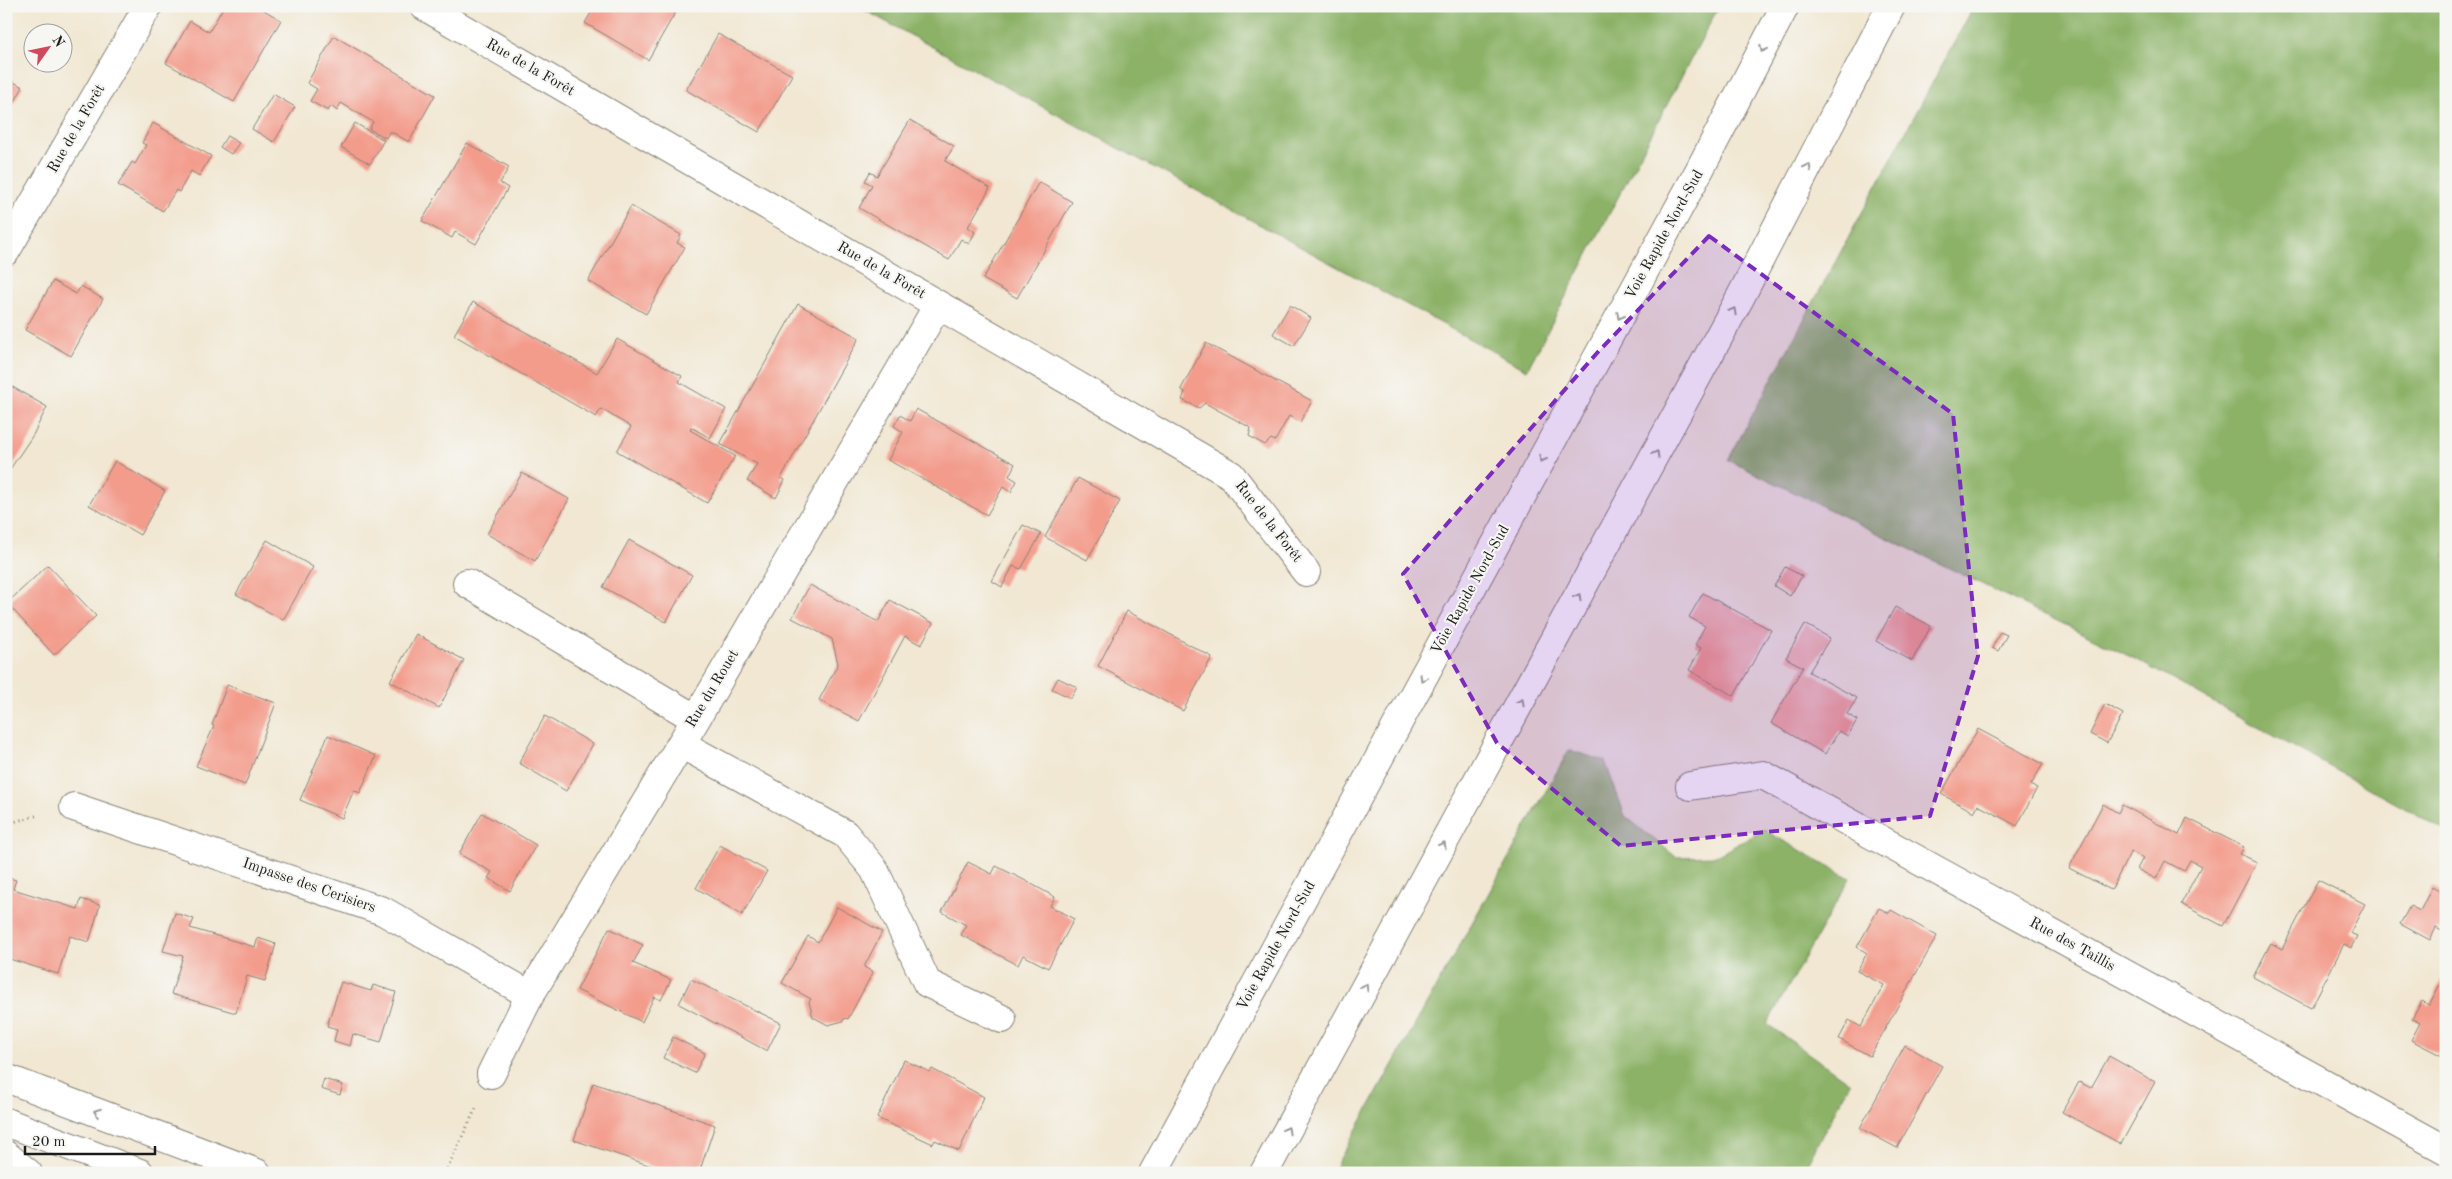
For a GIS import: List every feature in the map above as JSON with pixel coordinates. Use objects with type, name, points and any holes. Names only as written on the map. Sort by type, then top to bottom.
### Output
[{"type":"main road","name":"Rue de la Forêt","points":[[6,251],[148,6]]},
{"type":"main road","name":"Rue de la Forêt","points":[[424,6],[1231,475],[1306,572]]},
{"type":"main road","name":"Voie Rapide Nord-Sud","points":[[1153,1173],[1700,169],[1786,6]]},
{"type":"main road","points":[[1264,1173],[1742,296],[1891,6]]},
{"type":"main road","name":"Rue du Rouet","points":[[491,1074],[530,995],[696,719],[938,305]]},
{"type":"main road","points":[[466,583],[696,719]]},
{"type":"main road","points":[[681,744],[845,834],[874,869],[927,983],[1002,1019]]},
{"type":"main road","name":"Rue des Taillis","points":[[1690,786],[1763,775],[2446,1150]]},
{"type":"main road","name":"Impasse des Cerisiers","points":[[74,807],[383,911],[530,995]]},
{"type":"main road","points":[[6,1078],[257,1173]]},
{"type":"main road","points":[[6,1122],[140,1173]]},
{"type":"main road","points":[[6,1155],[28,1173]]},
{"type":"path","points":[[445,1173],[491,1074]]},
{"type":"highlighted area","points":[[1709,236],[1953,414],[1978,656],[1930,816],[1621,846],[1497,743],[1403,574],[1597,353]]},
{"type":"green space","points":[[857,6],[1719,6],[1527,370]]},
{"type":"green space","points":[[1974,6],[2446,6],[2446,831],[2135,659],[1728,460]]},
{"type":"green space","points":[[1569,750],[1605,761],[1625,816],[1676,857],[1716,856],[1764,830],[1850,878],[1767,1024],[1850,1083],[1802,1173],[1332,1173]]},
{"type":"building","points":[[224,6],[257,6],[281,20],[234,102],[166,63],[190,21],[209,32]]},
{"type":"building","points":[[595,6],[679,6],[648,60],[585,23]]},
{"type":"building","points":[[718,34],[792,75],[759,132],[686,90]]},
{"type":"building","points":[[334,36],[435,95],[409,142],[390,131],[386,138],[369,129],[373,122],[341,103],[337,111],[331,106],[328,111],[310,101],[317,89],[307,83]]},
{"type":"building","points":[[6,78],[23,87],[6,117]]},
{"type":"building","points":[[273,94],[295,107],[274,142],[252,129]]},
{"type":"building","points":[[910,120],[954,146],[945,161],[990,188],[968,227],[975,232],[969,244],[961,239],[949,260],[859,208],[872,185],[865,181],[870,172],[877,176]]},
{"type":"building","points":[[153,123],[211,156],[199,176],[191,171],[179,192],[176,190],[163,211],[118,185],[132,162],[135,164],[146,145],[142,143]]},
{"type":"building","points":[[355,123],[384,140],[370,164],[341,147]]},
{"type":"building","points":[[227,136],[239,143],[231,154],[220,147]]},
{"type":"building","points":[[467,143],[509,167],[500,183],[508,188],[476,244],[455,232],[452,238],[422,221]]},
{"type":"building","points":[[1039,182],[1072,202],[1017,298],[983,279]]},
{"type":"building","points":[[631,206],[681,235],[677,243],[685,247],[646,314],[588,281]]},
{"type":"building","points":[[53,281],[76,294],[81,286],[103,299],[71,356],[25,330]]},
{"type":"building","points":[[473,302],[597,373],[617,339],[682,376],[679,382],[726,409],[710,438],[691,427],[690,430],[735,456],[707,503],[617,451],[631,427],[601,409],[596,417],[454,335]]},
{"type":"building","points":[[798,304],[859,338],[781,478],[785,480],[776,498],[747,481],[757,464],[720,444]]},
{"type":"building","points":[[1290,305],[1311,318],[1294,346],[1273,334]]},
{"type":"building","points":[[1206,343],[1312,401],[1300,422],[1289,416],[1275,441],[1271,439],[1265,445],[1249,436],[1251,428],[1205,403],[1199,408],[1182,400],[1185,392],[1181,389]]},
{"type":"building","points":[[9,385],[47,407],[33,435],[6,475],[6,389]]},
{"type":"building","points":[[916,409],[1015,464],[1009,476],[1017,481],[1011,492],[1003,487],[987,515],[888,460],[903,432],[894,426],[900,415],[910,421]]},
{"type":"building","points":[[115,461],[165,491],[140,535],[89,505]]},
{"type":"building","points":[[522,473],[569,499],[535,561],[487,534]]},
{"type":"building","points":[[1078,478],[1120,501],[1087,560],[1045,537]]},
{"type":"building","points":[[1023,525],[1041,534],[1021,569],[1013,566],[1002,587],[992,581]]},
{"type":"building","points":[[267,540],[313,567],[283,620],[236,594]]},
{"type":"building","points":[[629,540],[692,575],[666,622],[603,587]]},
{"type":"building","points":[[48,565],[96,616],[54,655],[7,603]]},
{"type":"building","points":[[1785,567],[1802,576],[1790,596],[1774,586]]},
{"type":"building","points":[[810,585],[878,622],[890,600],[933,623],[921,645],[905,636],[859,721],[819,700],[838,664],[832,639],[792,618]]},
{"type":"building","points":[[1703,593],[1771,630],[1734,696],[1689,670],[1701,648],[1695,645],[1705,626],[1689,617]]},
{"type":"building","points":[[1895,607],[1931,626],[1912,661],[1876,641]]},
{"type":"building","points":[[1127,611],[1212,657],[1183,711],[1098,666]]},
{"type":"building","points":[[1805,624],[1830,638],[1809,672],[1857,698],[1847,714],[1857,720],[1848,736],[1839,731],[1825,754],[1771,723],[1803,667],[1786,658]]},
{"type":"building","points":[[2000,632],[2007,635],[1998,651],[1992,648]]},
{"type":"building","points":[[416,634],[464,660],[439,708],[390,681]]},
{"type":"building","points":[[1058,678],[1077,687],[1071,698],[1052,689]]},
{"type":"building","points":[[227,685],[276,703],[245,785],[196,766],[214,726],[212,725]]},
{"type":"building","points":[[2105,704],[2123,714],[2107,743],[2090,734]]},
{"type":"building","points":[[545,716],[593,744],[566,791],[519,763]]},
{"type":"building","points":[[1978,729],[2043,764],[2031,785],[2037,788],[2017,826],[1978,805],[1974,812],[1941,794]]},
{"type":"building","points":[[328,735],[376,756],[360,793],[354,790],[342,818],[300,800]]},
{"type":"building","points":[[2103,804],[2118,813],[2122,805],[2179,835],[2187,818],[2244,847],[2240,854],[2257,862],[2223,926],[2181,904],[2201,866],[2190,860],[2184,871],[2165,861],[2156,879],[2137,869],[2143,858],[2131,851],[2111,890],[2069,868]]},
{"type":"building","points":[[482,813],[536,845],[510,891],[488,878],[492,872],[459,854]]},
{"type":"building","points":[[720,845],[767,871],[742,915],[696,888]]},
{"type":"building","points":[[968,862],[992,874],[996,866],[1026,881],[1055,897],[1050,906],[1074,919],[1048,968],[1023,955],[1018,965],[961,935],[966,925],[942,912]]},
{"type":"building","points":[[6,877],[16,880],[13,889],[78,909],[81,899],[100,905],[89,942],[70,936],[58,974],[6,958]]},
{"type":"building","points":[[2318,880],[2365,904],[2350,933],[2357,936],[2351,948],[2344,944],[2311,1008],[2253,977],[2271,943],[2282,949]]},
{"type":"building","points":[[2432,887],[2446,895],[2446,933],[2436,928],[2430,940],[2400,924],[2410,906],[2420,911]]},
{"type":"building","points":[[837,907],[882,932],[864,967],[873,972],[848,1019],[845,1018],[843,1021],[828,1025],[813,1017],[809,1002],[811,999],[782,983],[808,936],[818,942]]},
{"type":"building","points":[[1879,908],[1889,913],[1891,910],[1937,936],[1870,1056],[1839,1039],[1849,1020],[1861,1027],[1884,985],[1857,971],[1867,953],[1857,947]]},
{"type":"building","points":[[175,913],[194,919],[190,928],[255,947],[258,938],[276,944],[265,981],[247,976],[236,1013],[171,994],[183,956],[163,951]]},
{"type":"building","points":[[609,928],[643,945],[633,963],[671,980],[661,1000],[654,997],[642,1022],[577,990]]},
{"type":"building","points":[[2444,977],[2446,978],[2446,1058],[2411,1040],[2420,1023],[2412,1019],[2422,1001],[2429,1005]]},
{"type":"building","points":[[691,979],[781,1023],[767,1051],[679,1004]]},
{"type":"building","points":[[341,982],[371,991],[373,985],[396,992],[381,1042],[353,1034],[350,1046],[334,1041],[337,1029],[327,1026]]},
{"type":"building","points":[[673,1037],[705,1053],[695,1073],[663,1058]]},
{"type":"building","points":[[1905,1045],[1942,1066],[1897,1148],[1860,1128]]},
{"type":"building","points":[[2109,1056],[2155,1082],[2121,1144],[2062,1112],[2079,1082],[2091,1088]]},
{"type":"building","points":[[904,1060],[930,1072],[932,1069],[984,1097],[959,1151],[935,1140],[933,1144],[877,1118]]},
{"type":"building","points":[[324,1079],[343,1085],[340,1095],[321,1089]]},
{"type":"building","points":[[593,1083],[715,1125],[699,1173],[672,1173],[574,1140]]}]
